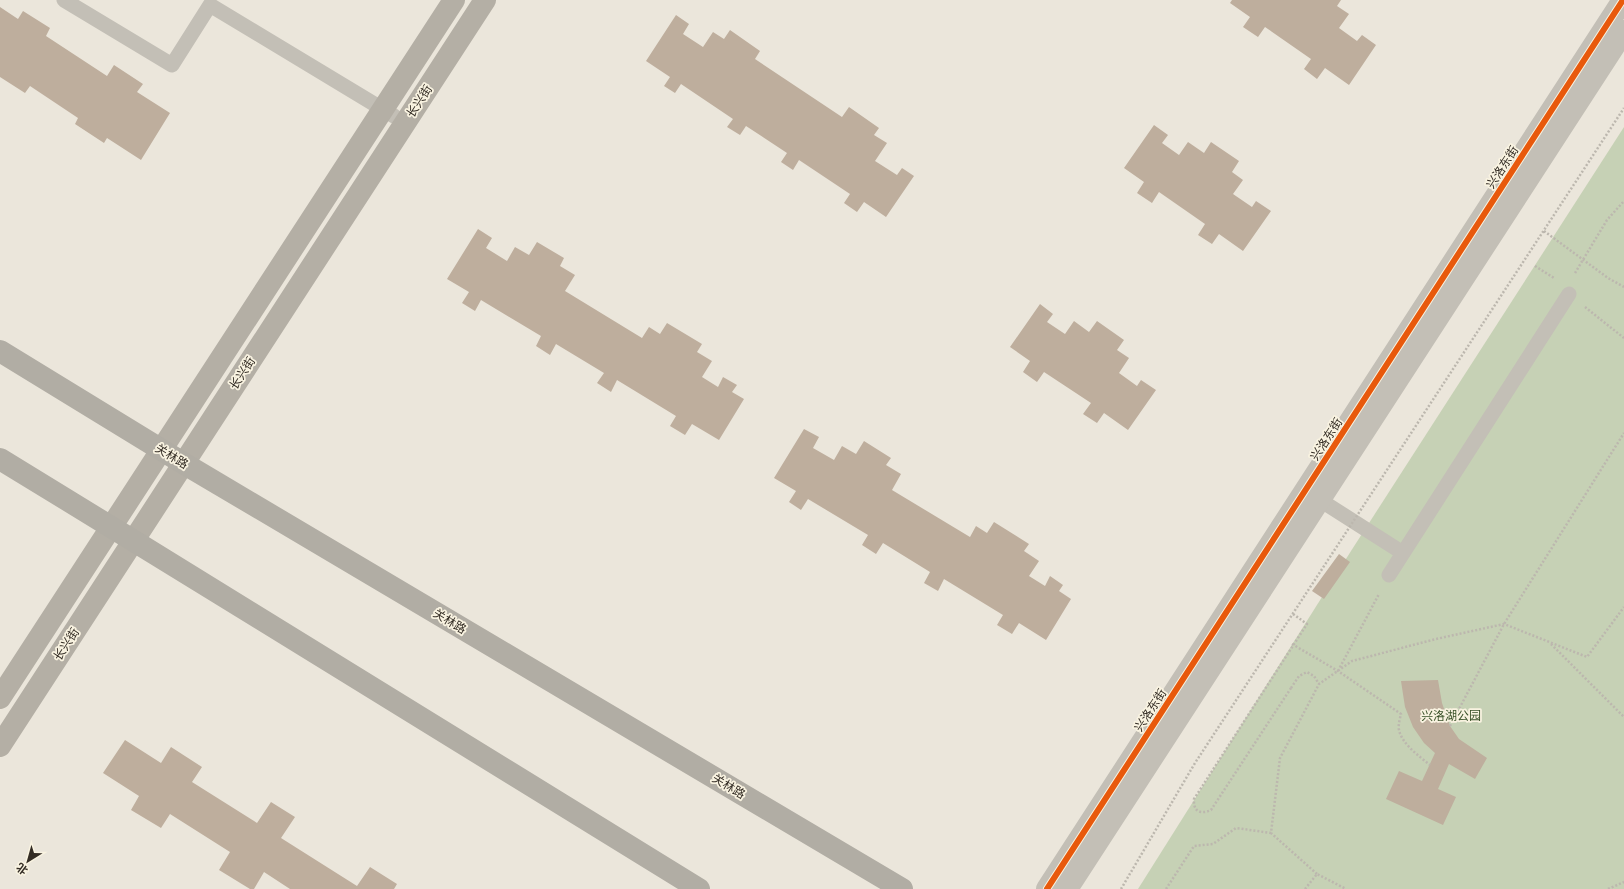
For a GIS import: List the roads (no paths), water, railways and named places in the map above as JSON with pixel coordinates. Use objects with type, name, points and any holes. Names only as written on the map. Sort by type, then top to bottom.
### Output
[{"type":"main road","points":[[0,698],[112,527],[161,449],[388,113],[454,0]]},
{"type":"main road","name":"长兴街","points":[[0,746],[485,0]]},
{"type":"main road","name":"关林路","points":[[0,351],[183,463],[902,889]]},
{"type":"main road","points":[[0,459],[699,889]]},
{"type":"street","name":"兴洛东街","points":[[1048,889],[1623,0]]},
{"type":"street","points":[[1067,889],[1624,31]]},
{"type":"lane","points":[[64,0],[172,65],[210,5],[388,113]]},
{"type":"lane","points":[[1389,575],[1569,294]]},
{"type":"lane","points":[[1320,500],[1403,553]]},
{"type":"park label","name":"兴洛湖公园","points":[[1451,715]]}]
